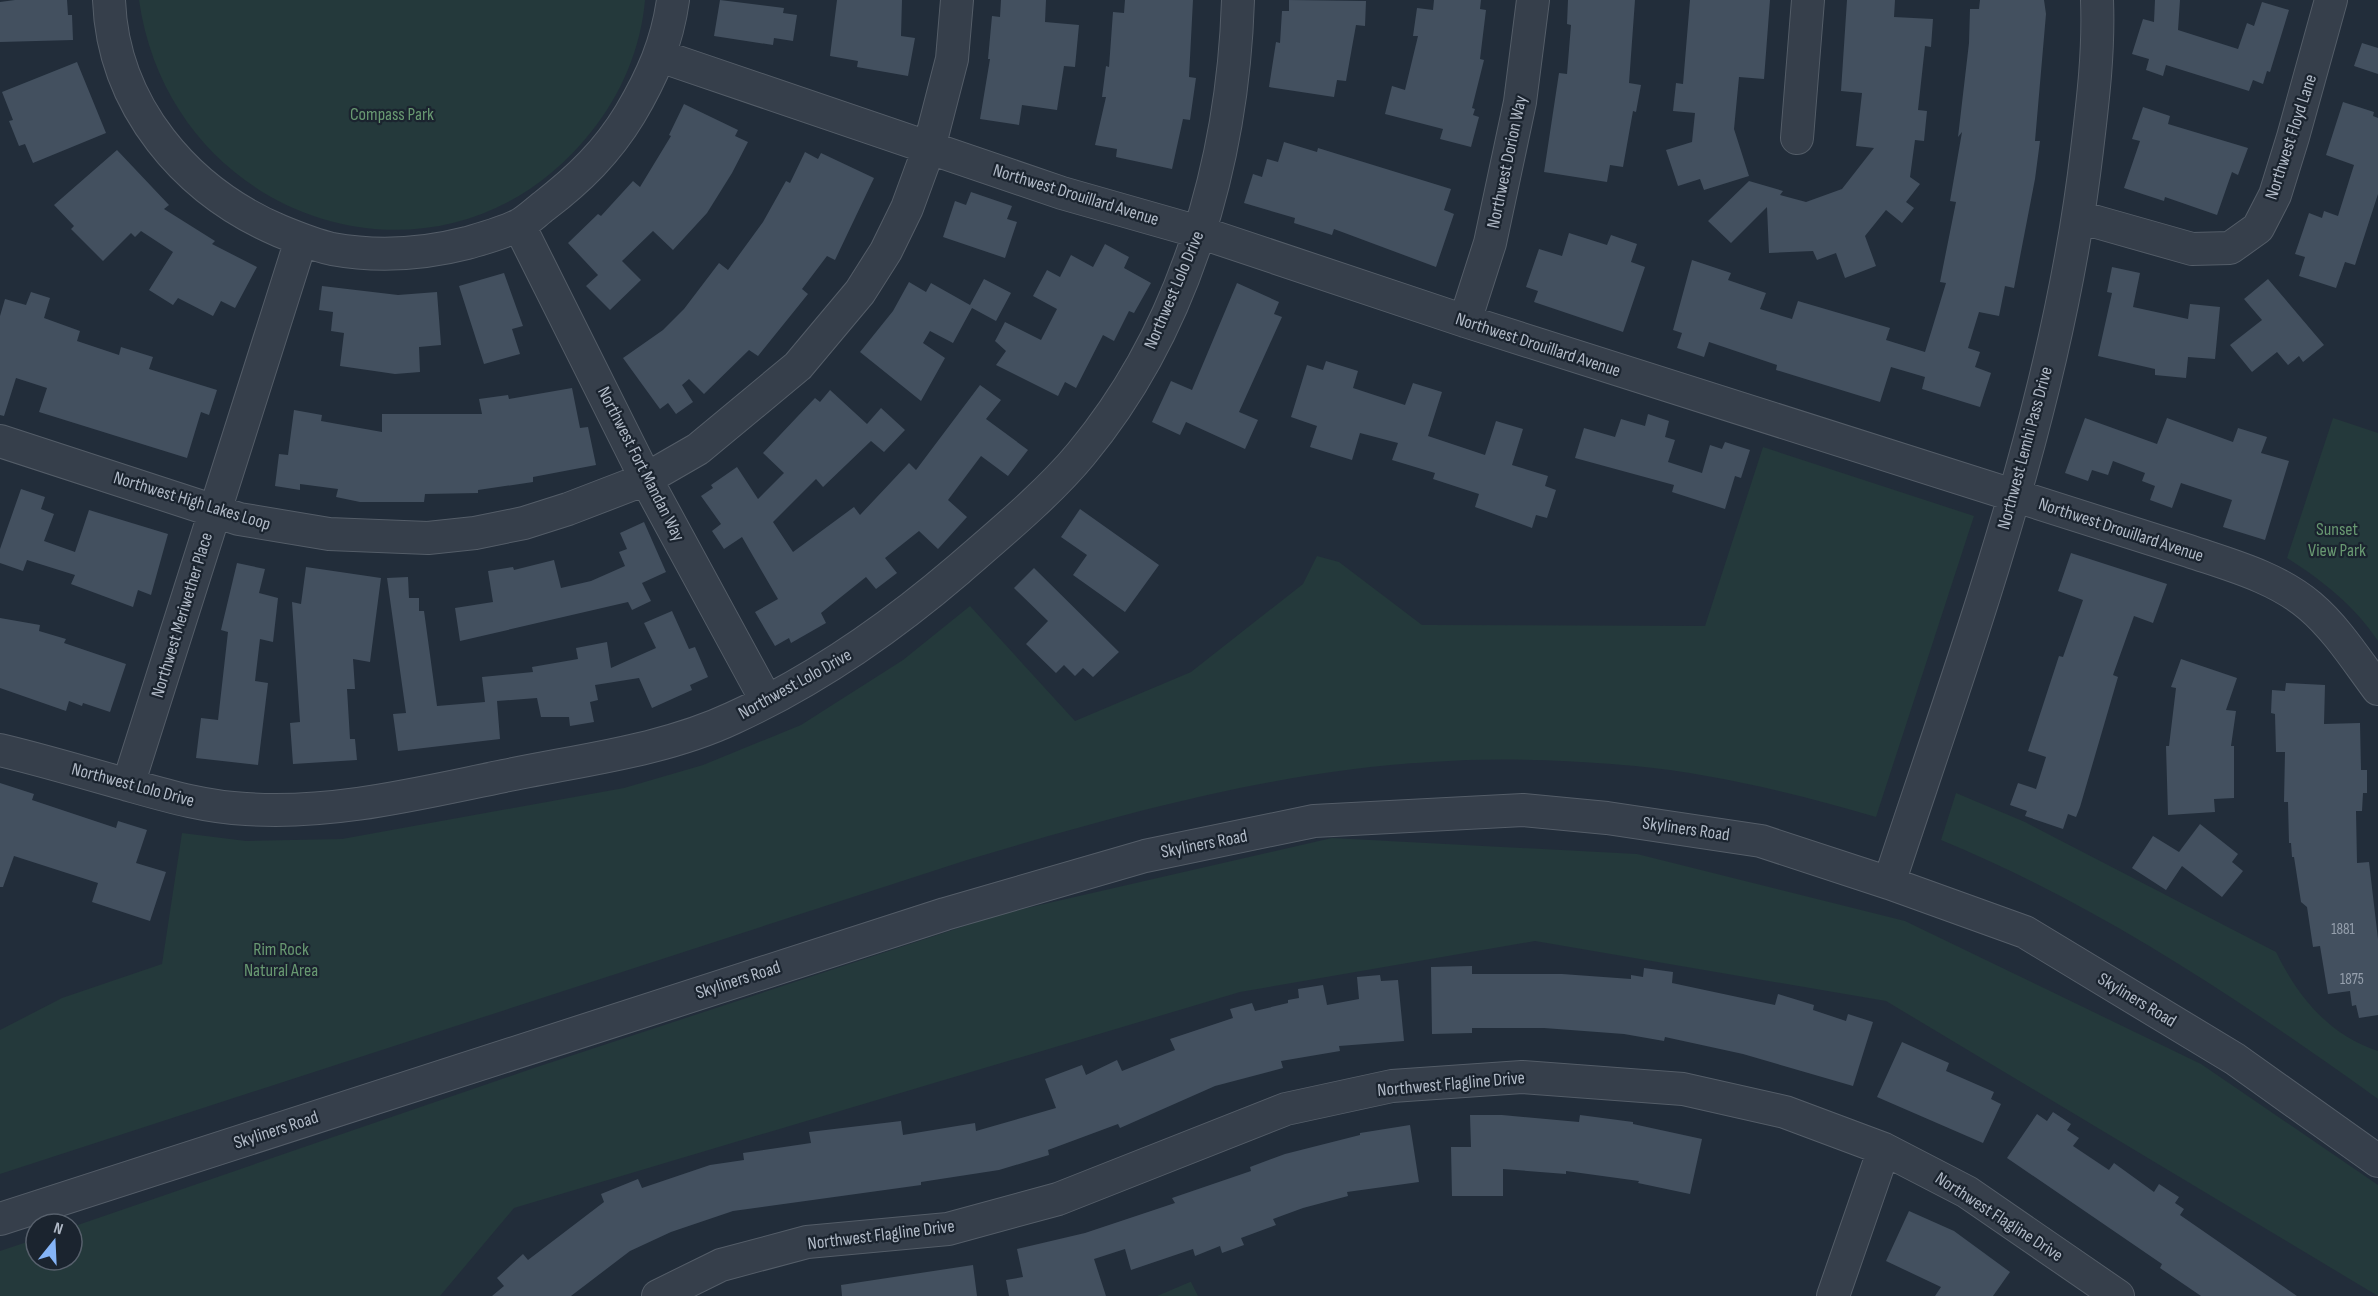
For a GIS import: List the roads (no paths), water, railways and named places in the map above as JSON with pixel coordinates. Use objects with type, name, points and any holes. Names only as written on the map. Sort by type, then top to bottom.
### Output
[{"type":"street","points":[[109,0],[110,22],[125,82],[143,116],[163,145],[189,174],[249,218],[302,240],[332,249],[362,252],[423,252],[487,237],[519,225],[569,188],[594,164],[616,136],[650,80],[669,27],[673,0]]},
{"type":"street","name":"Northwest High Lakes Loop","points":[[0,441],[214,511],[258,523],[329,534],[428,538],[524,523],[646,479],[698,449],[798,366],[831,330],[860,292],[886,251],[907,208],[929,148],[952,58],[957,0]]},
{"type":"street","name":"Northwest Lolo Drive","points":[[0,750],[176,799],[246,809],[298,810],[345,806],[599,757],[676,738],[733,719],[766,700],[798,686],[866,643],[926,597],[997,536],[1079,456],[1121,398],[1158,336],[1199,232],[1221,156],[1231,93],[1238,0]]},
{"type":"street","name":"Northwest Dorion Way","points":[[1465,321],[1490,243],[1520,102],[1533,0]]},
{"type":"street","points":[[1797,138],[1808,0]]},
{"type":"street","name":"Northwest Lemhi Pass Drive","points":[[1889,883],[2014,496],[2058,327],[2079,217],[2098,47],[2097,0]]},
{"type":"street","name":"Northwest Floyd Lane","points":[[2079,217],[2192,249],[2230,248],[2258,228],[2275,195],[2331,0]]},
{"type":"street","name":"Northwest Drouillard Avenue","points":[[660,56],[1062,193],[1199,232],[1465,321],[2189,551],[2260,576],[2283,587],[2311,606],[2332,628],[2378,689]]},
{"type":"street","name":"Northwest Fort Mandan Way","points":[[519,225],[646,479],[766,700]]},
{"type":"street","name":"Northwest Meriwether Place","points":[[128,785],[302,240]]},
{"type":"street","name":"Skyliners Road","points":[[0,1219],[1024,889],[1145,856],[1314,821],[1523,810],[1607,818],[1761,841],[1889,883],[2025,932],[2235,1059],[2378,1161]]},
{"type":"street","name":"Northwest Flagline Drive","points":[[658,1296],[721,1265],[807,1242],[948,1229],[1058,1199],[1286,1109],[1392,1086],[1522,1077],[1683,1089],[1785,1112],[1884,1149],[1967,1192],[2118,1296]]},
{"type":"street","points":[[1833,1296],[1884,1149]]},
{"type":"park label","name":"Compass Park","points":[[392,114]]},
{"type":"park label","name":"Sunset View Park","points":[[2337,539]]},
{"type":"park label","name":"Rim Rock Natural Area","points":[[281,959]]}]
